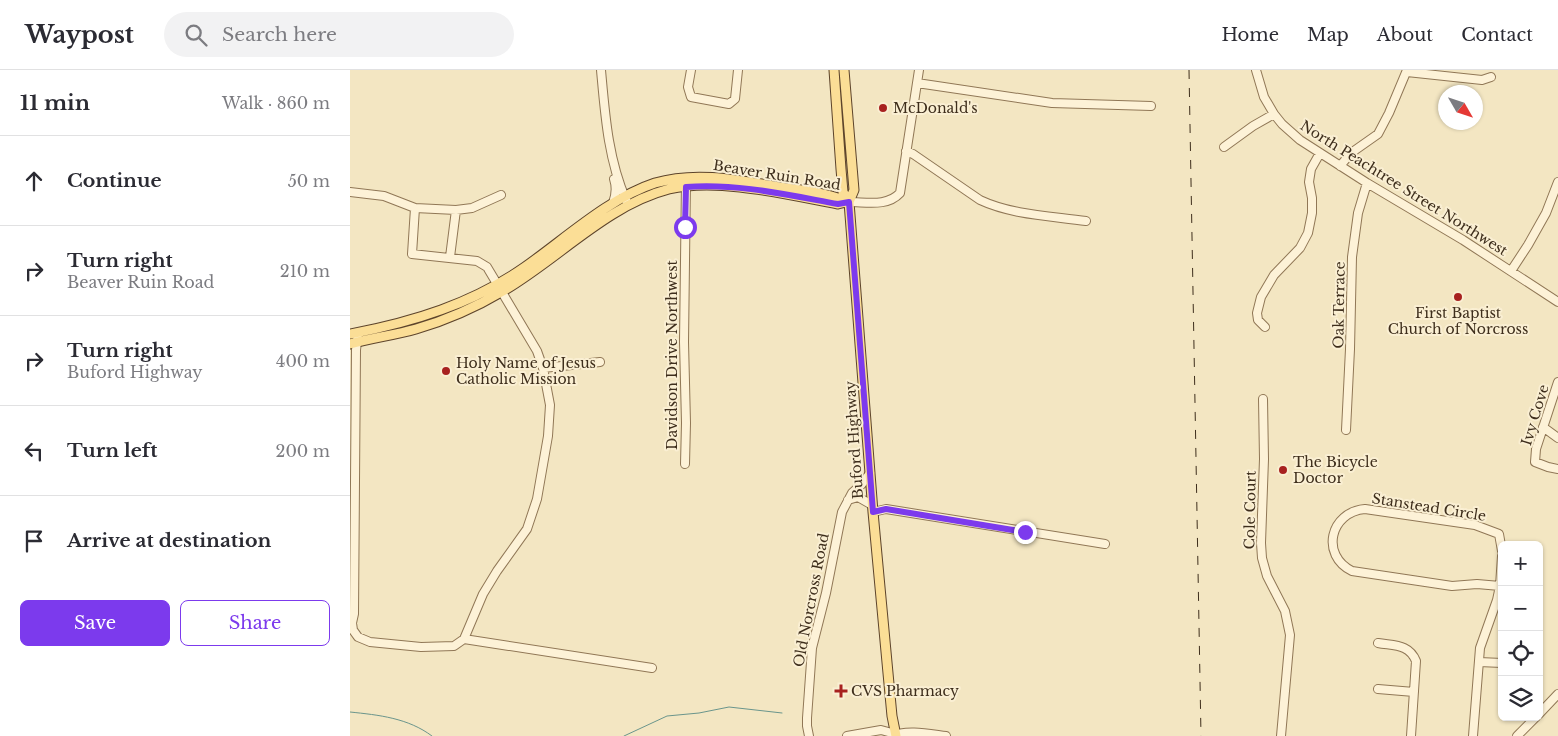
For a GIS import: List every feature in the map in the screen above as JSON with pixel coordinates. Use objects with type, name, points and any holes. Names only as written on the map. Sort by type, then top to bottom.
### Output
[{"type":"main road","name":"Buford Highway","points":[[834,70],[840,169],[843,192],[849,202],[872,509],[894,735]]},
{"type":"main road","name":"Buford Highway","points":[[844,70],[854,190],[849,202]]},
{"type":"main road","points":[[826,194],[831,194],[840,183],[840,169]]},
{"type":"main road","name":"Beaver Ruin Road","points":[[686,182],[706,177],[725,178],[826,194],[849,202]]},
{"type":"main road","name":"Beaver Ruin Road","points":[[354,338],[433,314],[499,288],[534,271],[610,216],[626,201],[654,184],[686,182],[762,191],[838,204],[849,202]]},
{"type":"main road","name":"Beaver Ruin Road","points":[[499,288],[613,203],[626,201]]},
{"type":"street","points":[[601,70],[606,128],[617,176],[626,201]]},
{"type":"street","points":[[690,70],[688,88],[691,97],[730,104],[735,99],[738,70]]},
{"type":"street","points":[[849,202],[886,202],[895,198],[900,193],[919,70]]},
{"type":"street","name":"North Peachtree Street Northwest","points":[[1256,70],[1264,97],[1274,114],[1300,140],[1558,302]]},
{"type":"street","points":[[1340,166],[1350,153],[1378,134],[1407,71],[1482,80],[1491,77]]},
{"type":"street","points":[[917,83],[1052,103],[1151,106]]},
{"type":"street","points":[[1224,147],[1253,126],[1274,114]]},
{"type":"street","points":[[608,138],[609,161],[616,186],[616,196],[613,203]]},
{"type":"street","points":[[906,151],[980,200],[998,208],[1086,221]]},
{"type":"street","points":[[1264,327],[1258,320],[1257,313],[1261,297],[1274,275],[1300,248],[1308,233],[1312,213],[1309,182],[1311,169],[1320,153]]},
{"type":"street","name":"Davidson Drive Northwest","points":[[685,464],[684,247],[686,182]]},
{"type":"street","points":[[1511,271],[1546,213],[1558,182]]},
{"type":"street","name":"Oak Terrace","points":[[1346,430],[1352,257],[1358,213],[1367,183]]},
{"type":"street","points":[[350,192],[384,196],[415,208],[456,210],[472,208],[501,195]]},
{"type":"street","points":[[354,338],[353,630],[358,637],[376,644],[422,647],[454,646],[464,639],[483,594],[527,529],[533,514],[548,436],[550,405],[543,368],[537,352],[486,267],[477,261],[412,254],[415,208]]},
{"type":"street","points":[[450,257],[456,210]]},
{"type":"street","points":[[543,368],[600,362]]},
{"type":"street","name":"Ivy Cove","points":[[1558,382],[1536,449],[1536,462],[1558,469]]},
{"type":"street","name":"Cole Court","points":[[1263,399],[1262,558],[1267,576],[1285,611],[1290,635],[1281,736]]},
{"type":"street","points":[[1543,427],[1558,438]]},
{"type":"street","name":"Old Norcross Road","points":[[809,736],[807,718],[812,648],[827,588],[842,512],[852,493],[870,474]]},
{"type":"street","points":[[848,500],[858,497],[872,509],[886,509],[1105,544]]},
{"type":"street","name":"Stanstead Circle","points":[[1498,586],[1477,584],[1452,586],[1352,571],[1344,567],[1337,558],[1333,547],[1340,520],[1348,513],[1366,509],[1476,525],[1499,534],[1500,541]]},
{"type":"street","points":[[1473,736],[1480,648],[1498,600]]},
{"type":"street","points":[[464,639],[652,668]]},
{"type":"street","points":[[1378,643],[1404,648],[1413,653],[1416,662],[1411,736]]},
{"type":"street","points":[[1479,662],[1498,663]]},
{"type":"street","points":[[1378,689],[1414,692]]},
{"type":"street","points":[[1543,710],[1558,694]]},
{"type":"street","points":[[1517,736],[1532,721]]},
{"type":"street","points":[[847,736],[881,730],[894,735],[918,733],[946,736]]},
{"type":"waterway","points":[[624,736],[667,716],[699,713],[729,707],[782,713]]},
{"type":"waterway","points":[[350,712],[403,721],[432,736]]},
{"type":"railway","points":[[1189,70],[1201,736]]},
{"type":"place","name":"McDonald's","points":[[883,108]]},
{"type":"place","name":"First Baptist Church of Norcross","points":[[1458,297]]},
{"type":"place","name":"Holy Name of Jesus Catholic Mission","points":[[446,371]]},
{"type":"place","name":"The Bicycle Doctor","points":[[1283,470]]},
{"type":"place","name":"CVS Pharmacy","points":[[841,691]]},
{"type":"route","points":[[685,227],[686,187],[717,185],[838,204],[849,202],[873,512],[886,509],[1025,532]]}]
